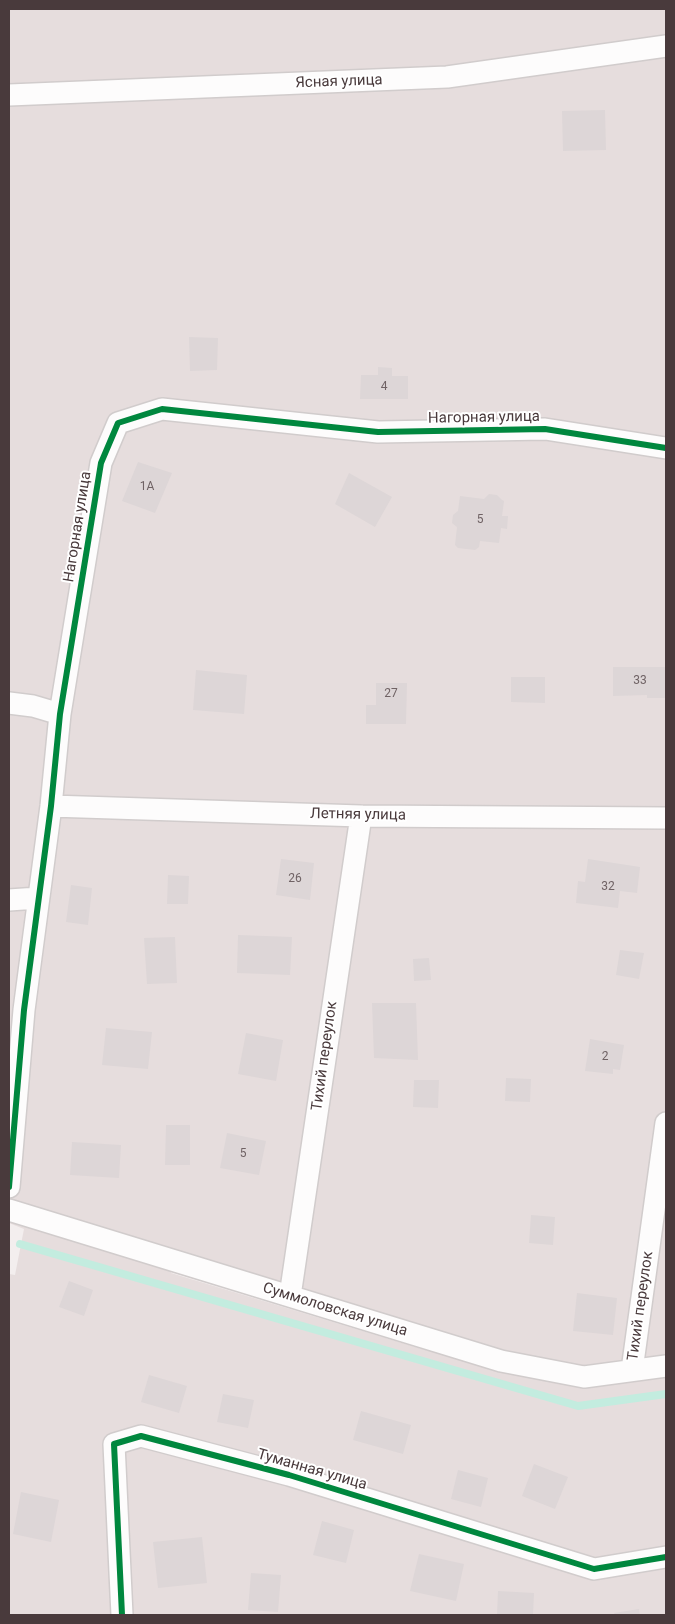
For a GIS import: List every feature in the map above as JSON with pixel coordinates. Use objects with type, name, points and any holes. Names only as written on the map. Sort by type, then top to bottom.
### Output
[{"type":"street","name":"Ясная улица","points":[[9,95],[447,77],[666,46]]},
{"type":"street","name":"Нагорная улица","points":[[9,1187],[24,1010],[51,806],[60,714],[101,463],[118,423],[162,409],[378,432],[545,429],[666,448]]},
{"type":"street","points":[[9,703],[32,706],[60,714]]},
{"type":"street","name":"Летняя улица","points":[[51,806],[361,816],[666,818]]},
{"type":"street","name":"Тихий переулок","points":[[290,1296],[361,816]]},
{"type":"street","points":[[9,900],[38,898]]},
{"type":"street","name":"Тихий переулок","points":[[632,1370],[666,1123]]},
{"type":"street","name":"Суммоловская улица","points":[[9,1210],[501,1361],[584,1377],[666,1366]]},
{"type":"street","name":"Туманная улица","points":[[122,1615],[114,1444],[141,1436],[289,1475],[594,1568],[666,1557]]},
{"type":"shaded area","points":[[9,9],[666,9],[666,1615],[9,1615],[9,1274],[15,1275],[24,1229],[9,1223]],"holes":[[[171,1272],[523,1377],[422,1349]]]},
{"type":"building","points":[[605,110],[606,150],[563,151],[562,111]]},
{"type":"building","points":[[189,337],[218,338],[217,370],[190,371]]},
{"type":"building","points":[[378,367],[392,368],[392,376],[408,376],[408,399],[360,399],[361,375],[378,375]]},
{"type":"building","points":[[138,462],[172,473],[155,513],[122,501]]},
{"type":"building","points":[[349,473],[392,497],[375,527],[335,504]]},
{"type":"building","points":[[489,494],[497,495],[504,501],[502,516],[508,516],[507,529],[501,528],[499,543],[480,541],[479,547],[475,550],[458,548],[455,545],[457,527],[452,523],[453,515],[458,511],[460,496],[484,499]]},
{"type":"building","points":[[613,667],[666,667],[666,698],[647,698],[647,695],[613,696]]},
{"type":"building","points":[[196,670],[247,675],[244,714],[193,710]]},
{"type":"building","points":[[511,677],[545,677],[545,703],[511,702]]},
{"type":"building","points":[[376,683],[407,683],[406,724],[366,724],[366,705],[376,705]]},
{"type":"building","points":[[281,859],[314,863],[310,900],[276,895]]},
{"type":"building","points":[[588,859],[640,867],[637,893],[620,891],[618,908],[576,903],[578,881],[585,882]]},
{"type":"building","points":[[168,875],[189,876],[188,904],[167,904]]},
{"type":"building","points":[[71,885],[92,888],[88,925],[66,922]]},
{"type":"building","points":[[238,935],[292,937],[290,975],[237,973]]},
{"type":"building","points":[[175,937],[177,983],[147,984],[144,938]]},
{"type":"building","points":[[620,950],[644,953],[639,979],[616,975]]},
{"type":"building","points":[[429,958],[431,980],[414,981],[413,959]]},
{"type":"building","points":[[372,1003],[416,1003],[418,1060],[374,1058]]},
{"type":"building","points":[[106,1028],[152,1032],[148,1069],[102,1065]]},
{"type":"building","points":[[246,1033],[283,1040],[276,1081],[238,1074]]},
{"type":"building","points":[[590,1039],[624,1045],[620,1070],[613,1069],[613,1074],[585,1071]]},
{"type":"building","points":[[506,1078],[531,1079],[530,1102],[505,1101]]},
{"type":"building","points":[[414,1080],[439,1080],[438,1108],[413,1107]]},
{"type":"building","points":[[166,1125],[190,1125],[190,1165],[165,1165]]},
{"type":"building","points":[[227,1133],[266,1141],[259,1175],[220,1168]]},
{"type":"building","points":[[72,1142],[121,1145],[119,1178],[70,1175]]},
{"type":"building","points":[[531,1215],[555,1217],[553,1245],[529,1243]]},
{"type":"building","points":[[69,1281],[93,1290],[84,1316],[59,1307]]},
{"type":"building","points":[[577,1293],[617,1298],[613,1335],[573,1331]]},
{"type":"building","points":[[149,1375],[187,1386],[179,1413],[141,1402]]},
{"type":"building","points":[[223,1394],[254,1400],[248,1428],[217,1422]]},
{"type":"building","points":[[361,1411],[411,1425],[403,1454],[353,1440]]},
{"type":"building","points":[[534,1464],[568,1477],[555,1509],[522,1496]]},
{"type":"building","points":[[458,1470],[488,1478],[481,1507],[451,1499]]},
{"type":"building","points":[[21,1492],[59,1500],[51,1542],[13,1534]]},
{"type":"building","points":[[322,1521],[354,1530],[346,1563],[313,1555]]},
{"type":"building","points":[[202,1537],[207,1583],[158,1588],[153,1542]]},
{"type":"building","points":[[419,1554],[464,1564],[456,1601],[410,1591]]},
{"type":"building","points":[[251,1573],[281,1575],[278,1612],[248,1610]]},
{"type":"building","points":[[498,1591],[534,1593],[533,1615],[497,1615]]},
{"type":"building","points":[[639,1609],[640,1615],[615,1615],[614,1613]]},
{"type":"waterway","points":[[20,1244],[578,1406],[666,1394]]},
{"type":"cycle path","points":[[9,1187],[24,1010],[51,806],[60,714],[101,463],[118,423],[162,409],[378,432],[545,429],[666,448]]},
{"type":"cycle path","points":[[122,1615],[114,1444],[141,1436],[289,1475],[594,1569],[666,1557]]}]
